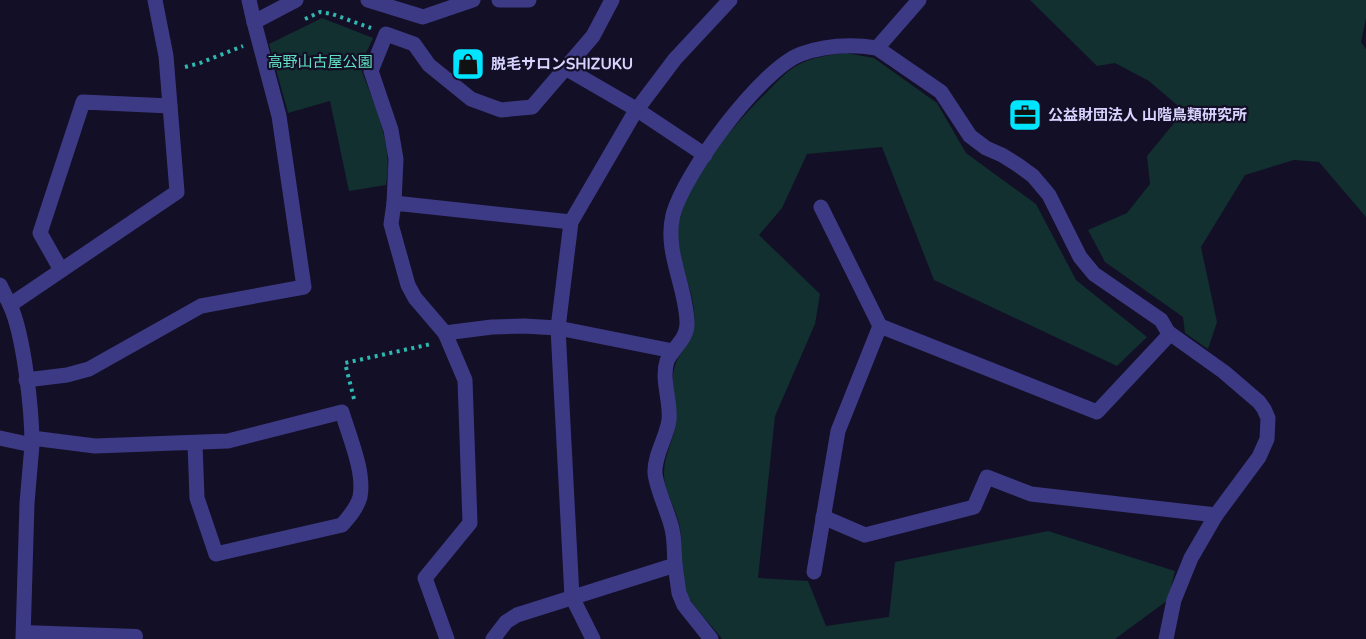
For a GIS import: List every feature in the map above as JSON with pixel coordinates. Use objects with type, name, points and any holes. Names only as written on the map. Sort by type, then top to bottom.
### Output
[{"type":"street","points":[[23,635],[27,503],[32,442],[26,380],[16,318],[4,297],[61,270],[177,192],[166,56],[155,0]]},
{"type":"street","points":[[26,380],[67,375],[90,369],[201,306],[304,287],[279,116],[249,0]]},
{"type":"street","points":[[254,22],[296,0]]},
{"type":"street","points":[[368,0],[423,17],[473,0]]},
{"type":"street","points":[[499,0],[529,0]]},
{"type":"street","points":[[442,637],[425,578],[470,523],[465,380],[447,337],[415,298],[408,285],[391,224],[396,159],[391,130],[371,71],[386,34],[414,44],[429,65],[471,99],[501,110],[532,107],[593,36],[612,0]]},
{"type":"street","points":[[593,639],[572,597],[558,327],[571,222],[636,109],[675,59],[730,0]]},
{"type":"street","points":[[877,48],[919,0]]},
{"type":"street","points":[[711,639],[684,605],[679,593],[672,528],[655,472],[669,421],[667,362],[683,339],[687,324],[671,240],[673,215],[683,191],[721,129],[764,83],[800,54],[856,45],[877,48],[941,92],[970,136],[986,148],[1002,154],[1033,176],[1049,195],[1085,266],[1101,280],[1161,320],[1170,334],[1224,372],[1259,402],[1268,418],[1267,439],[1259,458],[1216,515],[1191,558],[1174,600],[1166,639]]},
{"type":"street","points":[[567,69],[636,109],[705,155]]},
{"type":"street","points":[[61,270],[40,233],[82,102],[170,106]]},
{"type":"street","points":[[394,202],[571,222]]},
{"type":"street","points":[[821,207],[880,326],[1097,412],[1170,334]]},
{"type":"street","points":[[814,572],[838,431],[880,326]]},
{"type":"street","points":[[447,337],[492,327],[558,327],[673,351]]},
{"type":"street","points":[[0,438],[95,446],[195,444],[228,441],[342,412],[360,474],[359,499],[352,514],[342,525],[216,554],[197,498],[195,444]]},
{"type":"street","points":[[823,517],[865,535],[974,507],[987,477],[1031,494],[1216,515]]},
{"type":"street","points":[[493,639],[506,622],[518,615],[675,565]]},
{"type":"lane","points":[[23,635],[136,636]]},
{"type":"path","points":[[342,412],[356,408],[345,363],[447,337]]},
{"type":"green space","points":[[1030,0],[1366,0],[1366,18],[1361,42],[1366,49],[1366,217],[1319,162],[1294,160],[1245,175],[1201,247],[1217,322],[1208,349],[1185,333],[1183,317],[1105,262],[1088,230],[1127,213],[1150,184],[1147,156],[1184,111],[1149,81],[1115,63],[1097,66]]},
{"type":"green space","name":"高野山古屋公園","points":[[322,18],[373,38],[360,66],[385,140],[388,170],[386,185],[349,191],[330,101],[288,113],[269,44]]},
{"type":"green space","points":[[846,53],[874,58],[937,103],[966,153],[1036,204],[1076,280],[1147,337],[1117,366],[934,280],[882,147],[807,154],[782,208],[759,235],[820,294],[815,324],[775,416],[758,578],[808,581],[826,626],[889,617],[895,562],[1048,531],[1175,571],[1168,600],[1115,639],[722,639],[686,593],[680,529],[664,480],[666,459],[676,420],[673,372],[694,325],[691,293],[679,251],[679,222],[696,181],[723,140],[778,81],[789,70],[803,62]]},
{"type":"place","name":"脱毛サロンSHIZUKU","points":[[468,64]]},
{"type":"place","name":"公益財団法人 山階鳥類研究所","points":[[1025,115]]}]
